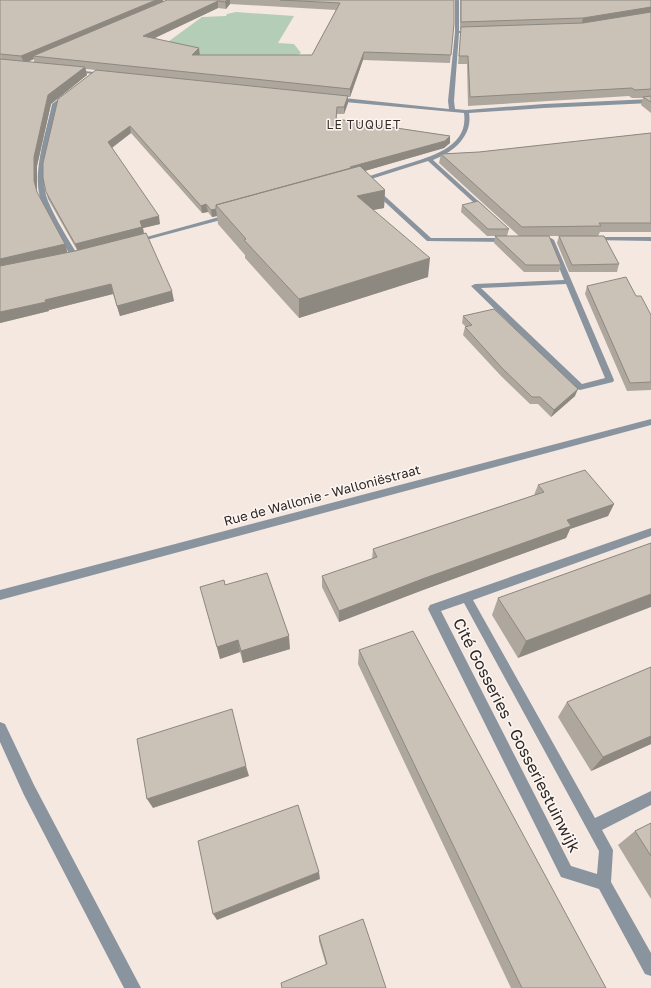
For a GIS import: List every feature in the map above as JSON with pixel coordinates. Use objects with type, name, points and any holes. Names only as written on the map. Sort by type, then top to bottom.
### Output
[{"type":"street","points":[[452,111],[453,65],[457,32],[457,0]]},
{"type":"street","points":[[457,32],[478,31]]},
{"type":"street","points":[[71,70],[110,74]]},
{"type":"street","points":[[89,78],[96,73]]},
{"type":"street","points":[[72,91],[54,104],[41,170],[41,185],[44,200],[75,257]]},
{"type":"street","points":[[325,98],[466,112],[544,106],[651,101]]},
{"type":"street","points":[[348,184],[451,152],[468,121],[466,112]]},
{"type":"street","points":[[429,159],[490,215]]},
{"type":"street","points":[[364,179],[429,240],[515,237]]},
{"type":"street","points":[[128,243],[239,214]]},
{"type":"street","points":[[589,239],[651,239]]},
{"type":"street","points":[[551,240],[569,282],[610,380],[580,386],[475,286],[569,282]]},
{"type":"street","points":[[68,258],[83,255]]},
{"type":"street","name":"Rue de Wallonie - Walloniëstraat","points":[[0,595],[651,422]]},
{"type":"street","name":"Cité Gosseries - Gosseriestuinwijk","points":[[466,597],[606,850],[604,883],[566,872],[434,609],[466,597],[651,532]]},
{"type":"street","points":[[0,728],[3,743],[133,988]]},
{"type":"street","name":"Cité Gosseries - Gosseriestuinwijk","points":[[592,827],[651,798]]},
{"type":"street","points":[[604,883],[651,968]]},
{"type":"green space","points":[[236,12],[294,16],[278,43],[294,44],[301,53],[285,62],[154,52],[202,17],[226,16],[227,14]]},
{"type":"building","points":[[0,0],[156,0],[21,56],[0,54]]},
{"type":"building","points":[[167,0],[227,0],[225,2],[218,1],[143,36],[199,48],[192,55],[312,55],[340,3],[280,0],[454,0],[454,24],[451,55],[364,52],[350,89],[33,56]]},
{"type":"building","points":[[461,0],[651,0],[651,7],[583,18],[461,22]]},
{"type":"building","points":[[651,12],[651,89],[635,90],[632,88],[470,97],[468,56],[459,56],[461,27],[583,23]]},
{"type":"building","points":[[0,59],[85,67],[48,95],[34,157],[34,181],[37,192],[65,244],[0,259]]},
{"type":"building","points":[[96,70],[348,96],[344,107],[337,107],[336,119],[450,136],[445,141],[216,205],[216,209],[211,210],[206,204],[201,206],[130,126],[108,142],[159,216],[140,221],[142,227],[75,244],[46,192],[43,178],[43,163],[58,99]]},
{"type":"building","points":[[651,96],[651,102],[643,97]]},
{"type":"building","points":[[651,133],[651,223],[599,223],[601,226],[522,227],[441,154],[479,152]]},
{"type":"building","points":[[360,166],[385,190],[357,196],[430,258],[299,299],[244,240],[246,239],[216,205]]},
{"type":"building","points":[[478,201],[509,229],[488,229],[462,205]]},
{"type":"building","points":[[146,233],[172,291],[117,306],[111,284],[45,300],[46,302],[0,312],[0,266],[75,251]]},
{"type":"building","points":[[495,236],[549,236],[561,265],[526,265]]},
{"type":"building","points":[[559,236],[604,236],[619,264],[572,265]]},
{"type":"building","points":[[626,277],[636,296],[641,296],[651,315],[651,382],[630,383],[587,286]]},
{"type":"building","points":[[494,309],[578,389],[554,410],[540,397],[532,397],[502,368],[465,327],[472,325],[463,316]]},
{"type":"building","points":[[585,470],[614,504],[567,520],[571,526],[425,578],[339,611],[322,576],[377,557],[373,549],[544,492],[538,485]]},
{"type":"building","points":[[651,543],[651,594],[526,641],[498,598]]},
{"type":"building","points":[[267,573],[289,636],[241,651],[238,640],[217,647],[200,587],[224,580],[225,585]]},
{"type":"building","points":[[413,631],[606,988],[522,988],[359,650]]},
{"type":"building","points":[[651,667],[651,736],[603,757],[567,702]]},
{"type":"building","points":[[232,709],[246,766],[147,799],[137,739]]},
{"type":"building","points":[[298,805],[319,872],[213,914],[198,841]]},
{"type":"building","points":[[651,823],[651,856],[635,831]]},
{"type":"building","points":[[363,919],[386,988],[282,988],[281,983],[327,964],[319,936]]},
{"type":"district","name":"LE TUQUET","points":[[364,125]]}]
